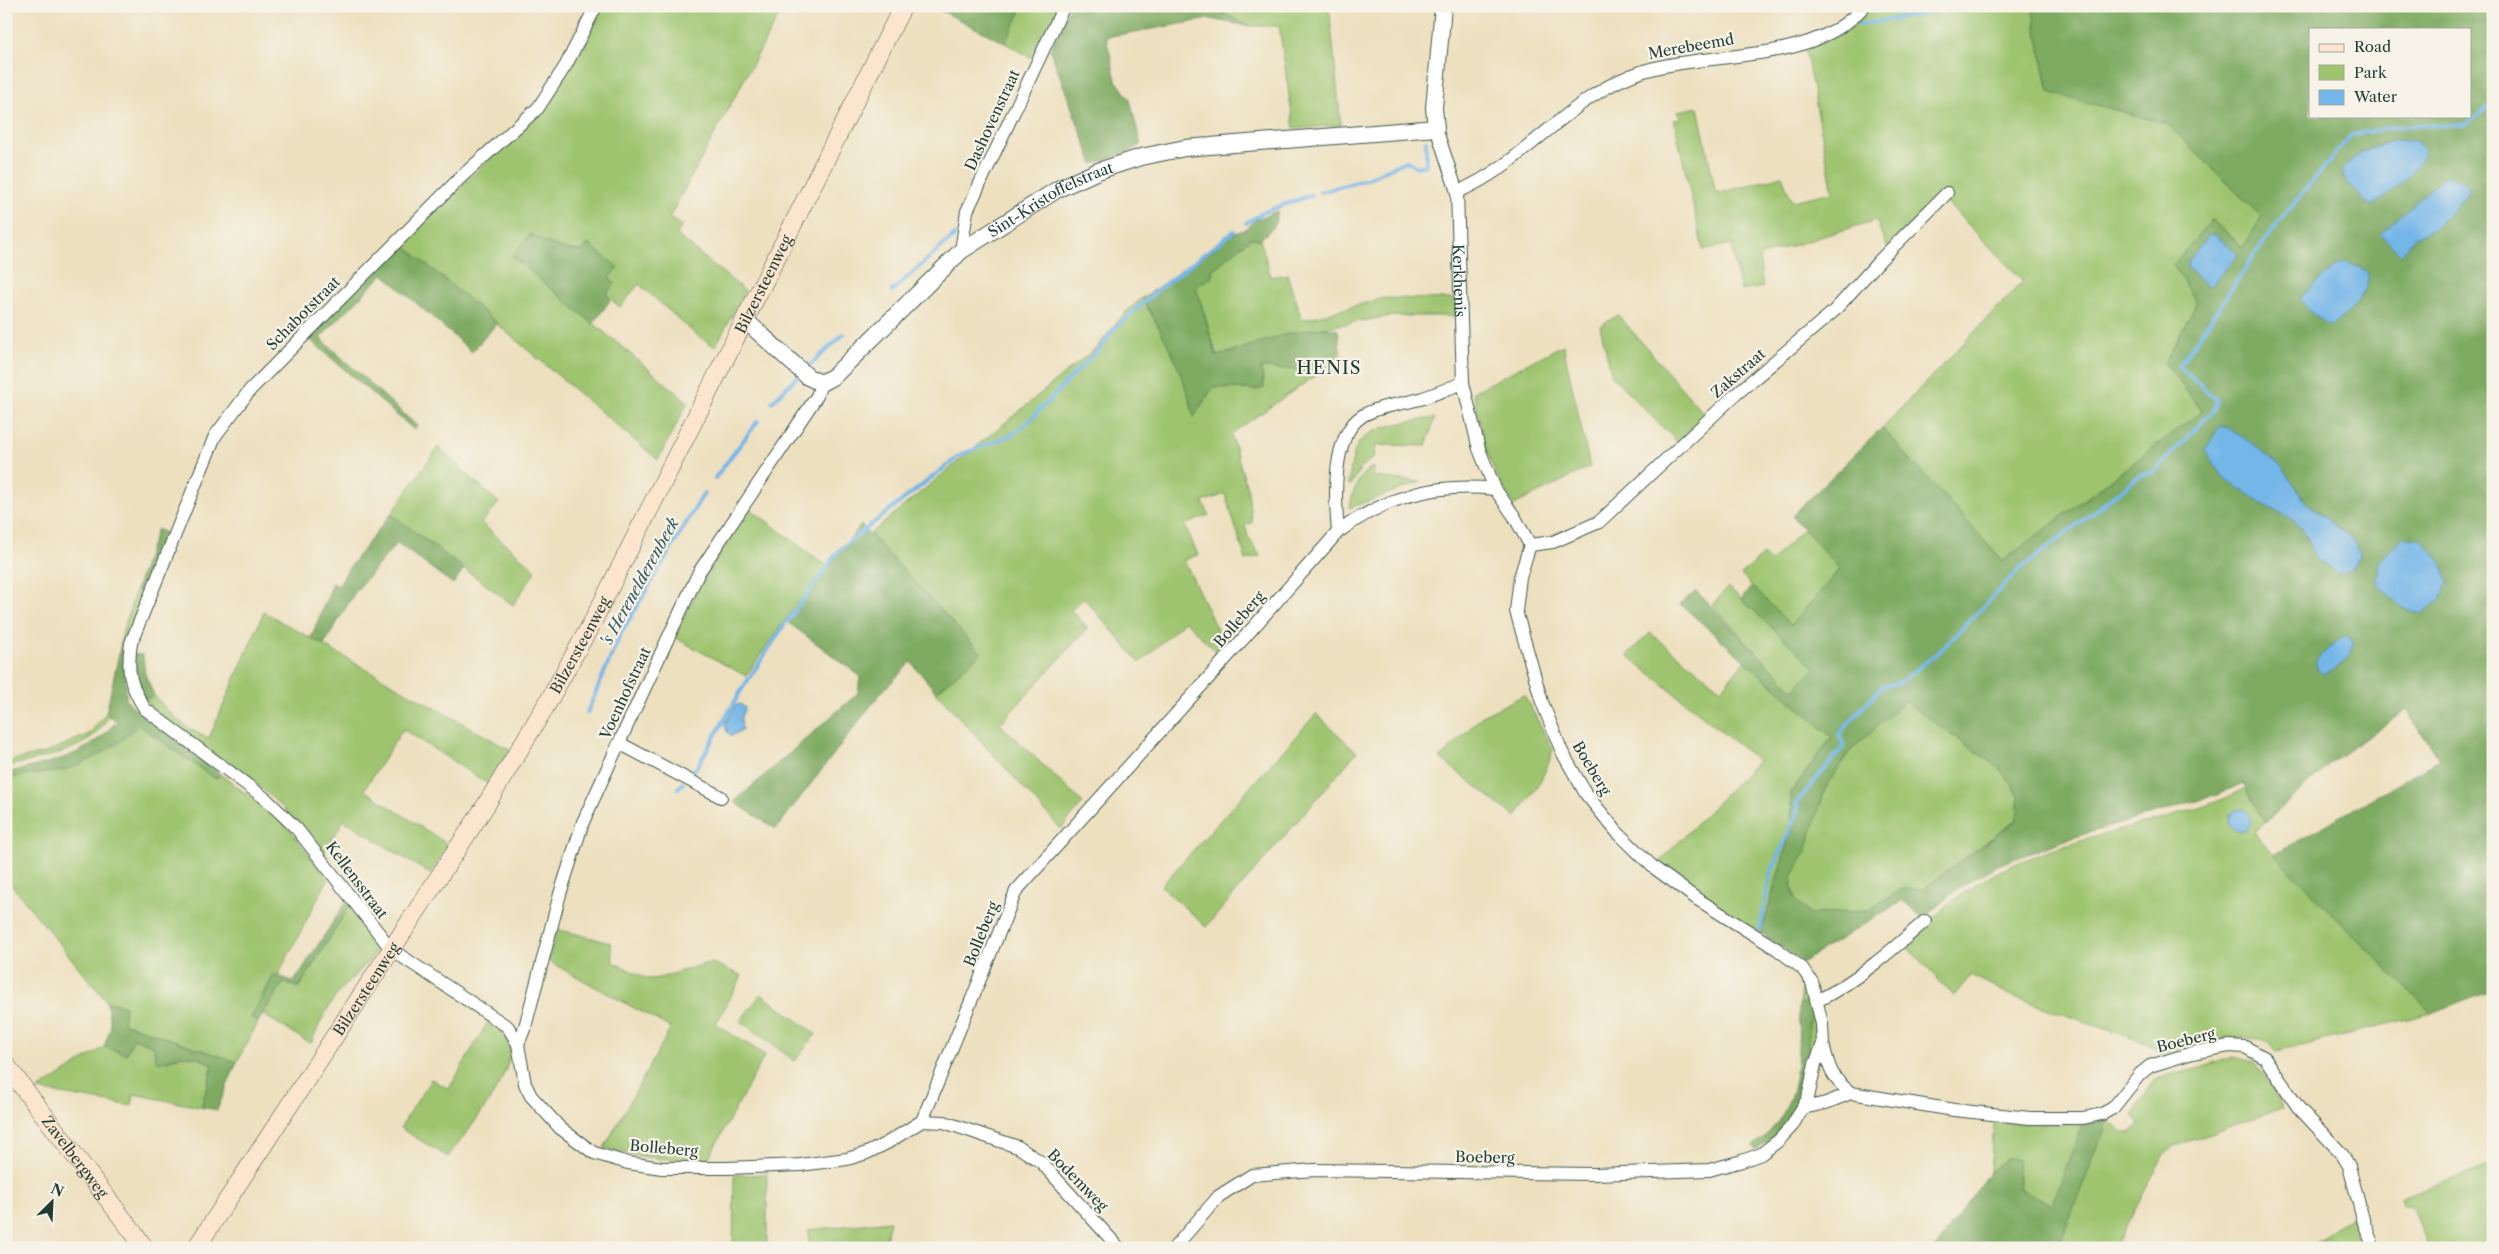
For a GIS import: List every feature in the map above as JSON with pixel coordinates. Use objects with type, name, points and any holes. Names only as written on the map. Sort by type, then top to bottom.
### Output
[{"type":"main road","name":"Bilzersteenweg","points":[[196,1248],[486,804],[552,694],[597,612],[903,6]]},
{"type":"main road","name":"Zavelbergweg","points":[[6,1065],[145,1248]]},
{"type":"street","name":"Schabotstraat","points":[[136,696],[128,669],[130,643],[215,436],[257,383],[461,177],[538,108],[566,65],[596,6]]},
{"type":"street","name":"Dashovenstraat","points":[[961,252],[967,211],[1064,6]]},
{"type":"street","name":"Kerkhenis","points":[[1443,6],[1434,108],[1436,128],[1457,192],[1464,383],[1479,449],[1495,489],[1514,516],[1530,545]]},
{"type":"street","name":"Merebeemd","points":[[1457,192],[1480,182],[1514,159],[1594,94],[1617,82],[1667,64],[1793,48],[1826,36],[1845,26],[1864,6]]},
{"type":"street","name":"Sint-Kristoffelstraat","points":[[821,383],[834,376],[961,252],[1058,189],[1098,170],[1141,157],[1185,148],[1436,128]]},
{"type":"street","name":"Zakstraat","points":[[1530,545],[1553,542],[1599,522],[1735,395],[1834,311],[1880,259],[1947,193]]},
{"type":"street","points":[[745,320],[808,377],[821,383]]},
{"type":"street","name":"Voenhofstraat","points":[[518,1044],[560,894],[584,822],[619,743],[699,572],[817,396],[821,383]]},
{"type":"street","points":[[1338,532],[1335,508],[1338,463],[1342,444],[1352,425],[1360,417],[1370,412],[1422,398],[1464,383]]},
{"type":"street","name":"Bolleberg","points":[[594,1153],[628,1163],[662,1168],[800,1165],[847,1159],[867,1153],[922,1121],[1016,891],[1338,532],[1362,514],[1388,502],[1418,492],[1473,487],[1495,489]]},
{"type":"street","name":"Boeberg","points":[[1530,545],[1520,578],[1516,611],[1549,721],[1562,752],[1586,794],[1617,832],[1653,867],[1697,898],[1778,949],[1802,968],[1812,982],[1822,1024],[1823,1044],[1830,1071],[1838,1084],[1851,1093],[1954,1110],[2030,1118],[2083,1118],[2102,1114],[2113,1108],[2140,1074],[2150,1066],[2192,1053],[2229,1046],[2245,1047],[2265,1058],[2298,1107],[2342,1154],[2349,1166],[2364,1223],[2374,1248]]},
{"type":"street","name":"Kellensstraat","points":[[136,696],[145,709],[266,799],[297,829],[392,950],[508,1028],[518,1044],[525,1084],[532,1096],[560,1128],[594,1153]]},
{"type":"street","points":[[619,743],[721,797]]},
{"type":"street","points":[[1817,1001],[1840,989],[1882,958],[1925,920]]},
{"type":"street","name":"Boeberg","points":[[1174,1248],[1219,1196],[1252,1175],[1314,1170],[1595,1174],[1709,1170],[1742,1161],[1761,1154],[1778,1141],[1792,1126],[1808,1098],[1815,1064],[1823,1044]]},
{"type":"street","points":[[1803,1108],[1826,1103],[1851,1093]]},
{"type":"street","name":"Bodemweg","points":[[922,1121],[944,1122],[1018,1147],[1042,1162],[1119,1248]]},
{"type":"green space","points":[[598,6],[784,6],[669,218],[682,226],[677,235],[745,291],[715,347],[694,333],[639,284],[620,307],[606,295],[615,283],[609,278],[588,244],[582,251],[569,250],[530,234],[513,256],[688,402],[658,460],[401,243],[529,122]]},
{"type":"green space","points":[[932,6],[1023,6],[1005,43]]},
{"type":"green space","points":[[1023,6],[1060,6],[1034,59],[1005,43]]},
{"type":"green space","points":[[1070,6],[1209,6],[1249,26],[1209,19],[1106,37],[1116,80],[1130,100],[1141,145],[1093,164],[1050,50]]},
{"type":"green space","points":[[1209,6],[1329,6],[1341,125],[1294,129],[1279,26],[1249,26]]},
{"type":"green space","points":[[1873,6],[2032,6],[2049,92],[2167,124],[2262,217],[2243,248],[2197,303],[2165,363],[2202,411],[2003,561],[1882,428],[2023,281],[1945,201],[1887,247],[1876,220],[1759,256],[1763,287],[1741,291],[1731,244],[1703,250],[1674,120],[1680,119],[1678,111],[1698,107],[1716,194],[1782,176],[1792,201],[1833,192],[1805,49],[1833,37],[1850,27]]},
{"type":"green space","points":[[2032,6],[2493,6],[2493,989],[2431,1013],[2274,855],[2440,759],[2406,710],[2330,763],[2265,823],[2243,783],[2217,795],[2068,839],[1998,865],[1960,887],[1922,919],[1903,900],[1803,962],[1761,933],[1792,827],[1791,792],[1832,737],[1680,604],[1696,591],[1793,690],[1816,668],[1741,599],[1752,586],[1791,625],[1840,569],[1792,516],[1882,428],[2003,561],[2202,411],[2165,363],[2197,303],[2173,265],[2212,220],[2243,247],[2262,217],[2167,124],[2049,92]],"holes":[[[2396,140],[2417,167],[2381,201],[2372,206],[2360,153]],[[2296,488],[2307,504],[2355,541],[2338,574],[2315,558],[2303,529],[2290,518],[2259,502]],[[1905,701],[2000,769],[2019,795],[2017,820],[1923,889],[1902,889],[1867,911],[1809,914],[1795,899],[1791,879],[1806,851],[1825,789],[1849,752]]]},
{"type":"green space","points":[[1278,211],[1274,227],[1260,239],[1251,238],[1212,270],[1212,277],[1196,286],[1216,356],[1294,332],[1325,328],[1338,330],[1340,349],[1332,359],[1316,358],[1307,370],[1261,368],[1264,388],[1256,390],[1213,387],[1194,417],[1185,385],[1173,355],[1142,298],[1217,247],[1228,236],[1246,229],[1255,220]]},
{"type":"green space","points":[[530,234],[569,250],[582,251],[588,244],[618,267],[609,278],[615,283],[606,295],[611,299],[593,324],[512,256]]},
{"type":"green space","points":[[1251,238],[1260,239],[1271,277],[1287,274],[1302,320],[1384,298],[1454,299],[1455,316],[1390,316],[1299,332],[1217,356],[1196,286],[1212,277],[1212,270]]},
{"type":"green space","points":[[401,243],[497,323],[472,352],[383,274],[320,338],[417,426],[414,430],[307,337]]},
{"type":"green space","points":[[1142,298],[1173,355],[1185,384],[1194,416],[1213,387],[1256,390],[1264,387],[1261,368],[1307,370],[1316,356],[1332,358],[1340,349],[1341,369],[1319,373],[1231,434],[1248,491],[1252,523],[1245,525],[1248,537],[1260,556],[1246,560],[1225,494],[1203,502],[1209,515],[1185,525],[1198,555],[1184,560],[1226,649],[1220,655],[1185,621],[1140,663],[1084,598],[1071,610],[1088,628],[1000,724],[1083,803],[1061,829],[936,692],[981,653],[870,534],[1097,347],[1126,312]]},
{"type":"green space","points":[[1618,315],[1705,415],[1678,443],[1612,376],[1600,326]]},
{"type":"green space","points":[[1563,345],[1590,467],[1514,505],[1495,473],[1485,446],[1473,392]]},
{"type":"green space","points":[[1435,418],[1426,446],[1376,445],[1374,457],[1360,469],[1351,485],[1348,484],[1354,455],[1361,440],[1386,427]]},
{"type":"green space","points":[[438,447],[499,503],[481,523],[536,570],[513,605],[391,514]]},
{"type":"green space","points":[[1373,467],[1373,477],[1421,482],[1349,508],[1354,490],[1360,479],[1363,474]]},
{"type":"green space","points":[[749,508],[828,567],[785,620],[746,676],[674,637],[696,592]]},
{"type":"green space","points":[[391,514],[464,569],[453,584],[397,543],[355,592],[324,645],[311,638],[333,583],[339,586],[348,569]]},
{"type":"green space","points":[[861,525],[981,653],[936,692],[911,662],[880,694],[776,829],[734,802],[858,693],[860,676],[785,620]]},
{"type":"green space","points":[[1804,528],[1840,568],[1791,626],[1741,575],[1763,555],[1770,562]]},
{"type":"green space","points":[[157,529],[166,533],[143,593],[136,590]]},
{"type":"green space","points":[[1728,587],[1816,668],[1793,691],[1712,605]]},
{"type":"green space","points":[[136,590],[143,593],[124,655],[119,653],[123,631]]},
{"type":"green space","points":[[264,612],[510,750],[488,784],[403,729],[364,790],[449,845],[430,874],[344,820],[324,852],[282,807],[250,778],[174,729],[144,700],[154,695],[172,715],[192,730],[209,738]]},
{"type":"green space","points":[[1650,633],[1721,689],[1745,661],[1832,737],[1791,792],[1792,827],[1761,933],[1658,863],[1758,761],[1627,655]]},
{"type":"green space","points":[[119,653],[124,655],[126,699],[134,708],[220,774],[216,779],[139,725],[111,747],[79,765],[56,772],[24,775],[6,780],[6,773],[52,762],[80,751],[93,743],[117,721],[106,713]]},
{"type":"green space","points":[[131,654],[143,655],[145,674],[154,695],[144,700],[135,679]]},
{"type":"green space","points":[[1524,695],[1553,749],[1547,768],[1538,785],[1515,817],[1440,758],[1482,716]]},
{"type":"green space","points":[[1905,701],[2000,769],[2019,795],[2017,819],[1923,889],[1902,889],[1867,911],[1809,914],[1795,899],[1791,879],[1806,850],[1825,789],[1849,752]]},
{"type":"green space","points":[[106,713],[110,716],[97,732],[86,741],[53,755],[6,767],[6,762],[45,753],[89,734]]},
{"type":"green space","points":[[1316,714],[1357,752],[1206,927],[1161,886]]},
{"type":"green space","points":[[139,725],[215,779],[220,774],[284,822],[328,879],[277,977],[274,975],[251,1017],[258,1022],[237,1062],[123,1023],[125,1006],[106,1001],[6,878],[6,780],[116,745]]},
{"type":"green space","points":[[2246,788],[2265,823],[2254,833],[2431,1013],[2277,1052],[2270,1043],[2261,1039],[2248,1038],[2183,1048],[2160,1055],[2154,1047],[2143,1042],[2014,997],[1971,975],[1954,996],[1904,944],[1957,898],[1995,873],[2012,865],[2081,841],[2211,804]]},
{"type":"green space","points":[[348,899],[351,904],[298,988],[284,982],[258,1022],[251,1018],[274,974],[294,982]]},
{"type":"green space","points":[[351,904],[381,944],[334,998],[311,1044],[262,1014],[284,982],[299,988]]},
{"type":"green space","points":[[557,929],[611,943],[613,962],[648,979],[659,978],[711,962],[742,976],[716,1024],[765,1055],[708,1159],[656,1158],[632,1155],[604,1148],[671,1028],[548,961]]},
{"type":"green space","points":[[1802,974],[1809,989],[1815,1025],[1815,1044],[1805,1088],[1803,1002],[1799,1006],[1801,987],[1797,977]]},
{"type":"green space","points":[[761,994],[816,1034],[795,1061],[740,1021]]},
{"type":"green space","points":[[106,1001],[125,1006],[123,1023],[237,1062],[217,1110],[201,1107],[213,1066],[205,1060],[181,1055],[160,1063],[155,1058],[154,1046],[134,1038],[126,1054],[104,1047],[111,1026]]},
{"type":"green space","points":[[1803,1002],[1808,1004],[1810,1011],[1808,1060],[1802,1092],[1797,1107],[1789,1121],[1776,1136],[1756,1150],[1753,1146],[1770,1132],[1789,1100],[1797,1065],[1799,1006]]},
{"type":"green space","points":[[489,1020],[508,1039],[510,1055],[506,1070],[488,1102],[448,1157],[400,1128],[431,1079],[449,1089]]},
{"type":"green space","points":[[134,1038],[155,1046],[154,1053],[166,1062],[178,1057],[190,1056],[201,1059],[213,1066],[204,1108],[134,1094],[132,1106],[38,1090],[104,1047],[126,1054]]},
{"type":"green space","points":[[2232,1057],[2255,1062],[2283,1108],[2175,1146],[2163,1156],[2115,1248],[2058,1248],[2108,1120],[2123,1133],[2130,1133],[2140,1124],[2133,1115],[2154,1079],[2201,1068]]},
{"type":"green space","points":[[2108,1120],[2058,1248],[1935,1248],[1990,1172],[2008,1157],[2017,1160],[2019,1188],[2052,1205],[2082,1125]]},
{"type":"green space","points":[[1994,1122],[2082,1125],[2052,1205],[2019,1188],[2019,1175],[2008,1157],[1990,1172]]},
{"type":"green space","points":[[2493,1165],[2493,1248],[2429,1248],[2412,1206],[2403,1206],[2401,1197]]},
{"type":"green space","points":[[767,1174],[767,1248],[733,1248],[734,1175]]},
{"type":"green space","points":[[2357,1213],[2370,1248],[2308,1248]]},
{"type":"green space","points":[[890,1221],[884,1248],[809,1248],[809,1230]]},
{"type":"water","points":[[2396,140],[2416,141],[2424,151],[2410,174],[2386,196],[2372,206],[2368,205],[2343,177],[2343,168],[2349,162],[2374,147]]},
{"type":"water","points":[[2446,175],[2463,181],[2468,189],[2466,196],[2434,229],[2415,237],[2401,255],[2380,234]]},
{"type":"water","points":[[2210,234],[2215,235],[2236,252],[2237,256],[2214,282],[2212,287],[2207,286],[2187,267],[2189,260]]},
{"type":"water","points":[[2346,262],[2367,271],[2366,286],[2362,295],[2349,311],[2342,318],[2328,325],[2309,311],[2301,300],[2303,295],[2336,266]]},
{"type":"water","points":[[2220,426],[2228,428],[2247,440],[2282,466],[2307,504],[2355,541],[2360,555],[2353,569],[2338,574],[2315,557],[2303,529],[2290,518],[2259,502],[2221,475],[2205,450]]},
{"type":"water","points":[[2403,537],[2422,540],[2441,561],[2447,582],[2441,600],[2421,614],[2401,607],[2377,583],[2379,562]]},
{"type":"water","points":[[2345,635],[2353,640],[2351,652],[2335,669],[2323,674],[2317,669],[2316,662],[2319,657]]},
{"type":"water","points":[[741,704],[745,708],[741,718],[742,730],[731,736],[727,732],[725,724],[736,705]]},
{"type":"water","points":[[2240,809],[2250,816],[2251,820],[2244,830],[2240,831],[2230,824],[2229,820],[2236,810]]},
{"type":"waterway","name":"'s Herenelderenbeek","points":[[1859,25],[1966,6]]},
{"type":"waterway","points":[[1760,930],[1770,875],[1797,813],[1797,802],[1844,746],[1839,734],[1882,686],[1899,683],[1939,652],[2019,570],[2142,474],[2154,472],[2215,409],[2217,400],[2179,366],[2271,231],[2351,135],[2401,126],[2465,125],[2493,103]]},
{"type":"waterway","points":[[1320,192],[1364,180],[1406,161],[1417,167],[1426,165],[1426,141]]},
{"type":"waterway","points":[[1246,223],[1264,212],[1311,195]]},
{"type":"waterway","points":[[689,776],[697,767],[742,689],[785,624],[840,549],[962,454],[1012,435],[1028,422],[1099,349],[1114,329],[1160,288],[1234,231]]},
{"type":"waterway","name":"'s Herenelderenbeek","points":[[892,291],[955,235]]},
{"type":"waterway","name":"'s Herenelderenbeek","points":[[809,366],[844,334]]},
{"type":"waterway","name":"'s Herenelderenbeek","points":[[772,402],[798,376]]},
{"type":"waterway","name":"'s Herenelderenbeek","points":[[715,478],[758,421]]},
{"type":"waterway","name":"'s Herenelderenbeek","points":[[587,713],[621,633],[704,493]]},
{"type":"waterway","points":[[678,788],[683,783]]},
{"type":"district","name":"HENIS","points":[[1329,368]]}]
